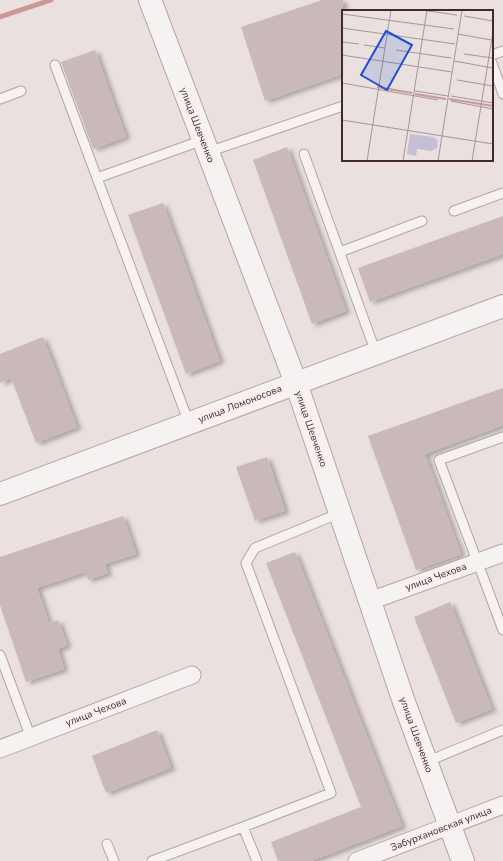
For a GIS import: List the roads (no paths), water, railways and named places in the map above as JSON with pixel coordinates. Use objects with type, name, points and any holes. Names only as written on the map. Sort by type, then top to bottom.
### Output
[{"type":"street","name":"улица Шевченко","points":[[150,0],[296,383],[426,762],[463,861]]},
{"type":"street","name":"улица Ломоносова","points":[[0,494],[503,306]]},
{"type":"street","name":"улица Чехова","points":[[370,601],[503,553]]},
{"type":"street","name":"улица Чехова","points":[[0,749],[192,675]]},
{"type":"street","name":"Забурхановская улица","points":[[356,861],[503,805]]},
{"type":"lane","points":[[493,55],[503,51]]},
{"type":"lane","points":[[55,65],[189,423]]},
{"type":"lane","points":[[493,66],[503,94]]},
{"type":"lane","points":[[0,99],[21,91]]},
{"type":"lane","points":[[97,178],[342,106]]},
{"type":"lane","points":[[304,154],[376,353]]},
{"type":"lane","points":[[454,211],[503,193]]},
{"type":"lane","points":[[340,252],[422,221]]},
{"type":"lane","points":[[503,437],[439,460],[476,563],[503,630]]},
{"type":"lane","points":[[152,861],[332,793],[246,564],[255,548],[340,513]]},
{"type":"lane","points":[[0,655],[30,738]]},
{"type":"lane","points":[[426,762],[503,730]]},
{"type":"lane","points":[[243,827],[257,861]]},
{"type":"lane","points":[[107,844],[114,861]]},
{"type":"waterway","points":[[0,17],[51,0]]}]
